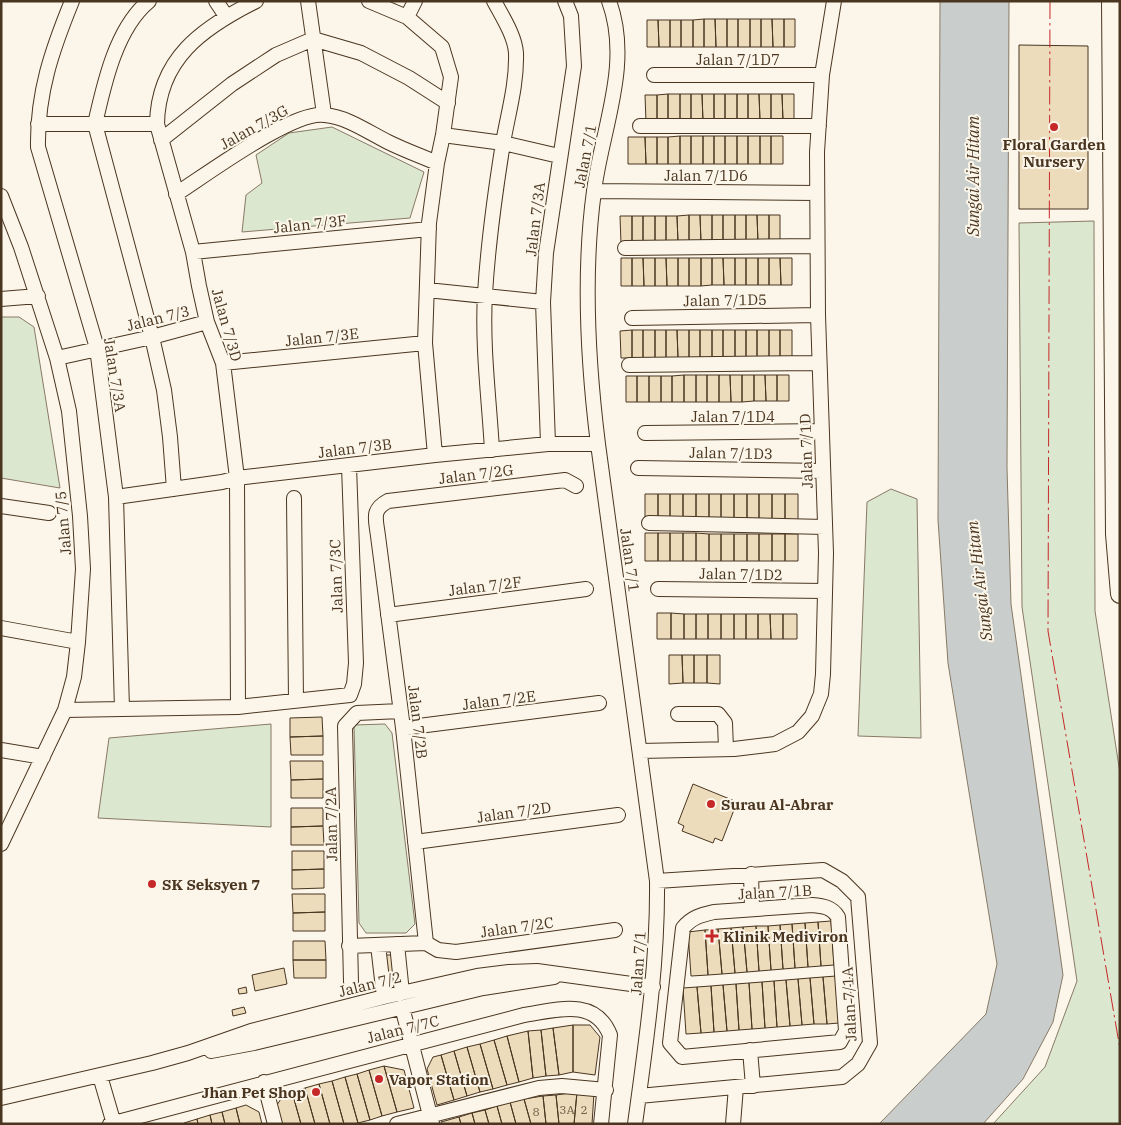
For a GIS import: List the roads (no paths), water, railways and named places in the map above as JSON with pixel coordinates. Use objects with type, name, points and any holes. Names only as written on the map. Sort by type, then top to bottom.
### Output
[{"type":"main road","points":[[1111,1],[1115,534],[1120,594]]},
{"type":"street","name":"Jalan 7/3A","points":[[72,1],[56,40],[44,82],[38,124],[38,147],[97,348],[116,497],[122,709]]},
{"type":"street","points":[[149,1],[138,10],[117,48],[102,92],[95,124],[152,337],[164,390],[174,489]]},
{"type":"street","points":[[216,1],[226,16]]},
{"type":"street","name":"Jalan 7/3D","points":[[238,707],[237,478],[223,363],[207,322],[198,286],[193,252],[157,124],[157,107],[169,72],[192,41],[226,16],[256,1]]},
{"type":"street","points":[[308,1],[324,114],[342,119],[390,143],[437,163]]},
{"type":"street","points":[[369,1],[407,17],[442,46],[451,77],[444,135],[437,163],[429,229],[425,343],[435,455]]},
{"type":"street","points":[[407,17],[415,1]]},
{"type":"street","points":[[492,450],[484,296],[488,250],[503,143],[514,89],[516,52],[506,21],[494,1]]},
{"type":"street","name":"Jalan 7/3A","points":[[548,444],[543,302],[546,253],[574,66],[571,16],[565,1]]},
{"type":"street","name":"Jalan 7/1","points":[[609,1],[617,40],[617,76],[594,191],[589,267],[589,330],[598,444],[657,881],[658,910],[653,987],[635,1124]]},
{"type":"street","name":"Jalan 7/1D","points":[[640,752],[726,749],[775,744],[798,732],[812,716],[821,694],[825,591],[825,526],[819,362],[817,192],[822,75],[834,1]]},
{"type":"street","points":[[161,140],[232,84],[276,55],[314,39],[361,53],[409,78],[448,103]]},
{"type":"street","name":"Jalan 7/1D7","points":[[654,75],[822,75]]},
{"type":"street","name":"Jalan 7/3G","points":[[176,194],[268,135],[293,122],[324,114]]},
{"type":"street","points":[[38,124],[157,124]]},
{"type":"street","points":[[640,126],[819,126]]},
{"type":"street","points":[[444,135],[503,143],[560,156]]},
{"type":"street","name":"Jalan 7/1D6","points":[[594,191],[817,192]]},
{"type":"street","name":"Jalan 7/5","points":[[1,196],[38,296],[57,358],[69,411],[80,516],[83,569],[74,677],[65,710],[1,844]]},
{"type":"street","name":"Jalan 7/3F","points":[[193,252],[429,229]]},
{"type":"street","points":[[625,248],[817,246]]},
{"type":"street","points":[[427,290],[543,302]]},
{"type":"street","points":[[1,299],[38,296]]},
{"type":"street","name":"Jalan 7/1D5","points":[[632,318],[818,315]]},
{"type":"street","name":"Jalan 7/3","points":[[57,358],[152,337],[207,322]]},
{"type":"street","name":"Jalan 7/3E","points":[[223,363],[425,343]]},
{"type":"street","points":[[629,365],[819,362]]},
{"type":"street","name":"Jalan 7/1D4","points":[[645,433],[822,431]]},
{"type":"street","name":"Jalan 7/3B","points":[[116,497],[222,482],[237,478],[435,455],[548,444],[598,444]]},
{"type":"street","name":"Jalan 7/3C","points":[[296,701],[350,695],[354,684],[356,663],[348,466]]},
{"type":"street","name":"Jalan 7/1D3","points":[[638,468],[823,471]]},
{"type":"street","name":"Jalan 7/2G","points":[[379,506],[388,501],[565,480],[576,486]]},
{"type":"street","points":[[65,710],[238,707],[296,701],[294,498]]},
{"type":"street","points":[[1,506],[49,513]]},
{"type":"street","name":"Jalan 7/2B","points":[[379,506],[376,511],[376,518],[403,728],[426,943]]},
{"type":"street","points":[[650,524],[825,526]]},
{"type":"street","name":"Jalan 7/2F","points":[[388,615],[586,589]]},
{"type":"street","name":"Jalan 7/1D2","points":[[658,589],[825,591]]},
{"type":"street","points":[[1,628],[78,642]]},
{"type":"street","name":"Jalan 7/2E","points":[[403,728],[599,703]]},
{"type":"street","name":"Jalan 7/2A","points":[[351,982],[345,726],[357,713],[400,711]]},
{"type":"street","points":[[678,714],[718,714],[725,723],[726,749]]},
{"type":"street","points":[[1,750],[43,757]]},
{"type":"street","name":"Jalan 7/2D","points":[[415,842],[618,815]]},
{"type":"street","name":"Jalan 7/1A","points":[[639,1096],[842,1077],[858,1064],[870,1043],[858,897],[842,881],[823,870],[657,881]]},
{"type":"street","points":[[751,874],[752,909]]},
{"type":"street","name":"Jalan 7/1B","points":[[812,905],[828,907],[838,917],[846,1031],[840,1042],[750,1050],[682,1057],[670,1043],[684,928],[690,920],[700,915],[714,912],[812,905]]},
{"type":"street","name":"Jalan 7/2C","points":[[426,943],[438,950],[456,952],[615,930]]},
{"type":"street","points":[[349,946],[426,943]]},
{"type":"street","points":[[396,944],[402,993]]},
{"type":"street","points":[[378,945],[384,997]]},
{"type":"street","name":"Jalan 7/2","points":[[1,1098],[100,1076],[188,1053],[251,1031],[384,997],[477,976],[537,971],[653,987]]},
{"type":"street","name":"Jalan 7/2","points":[[188,1053],[221,1050],[254,1043],[483,988],[565,976]]},
{"type":"street","points":[[402,1007],[431,1119]]},
{"type":"street","name":"Jalan 7/7C","points":[[112,1123],[524,1015],[560,1009],[575,1009],[588,1011],[602,1021],[610,1035],[606,1090],[601,1124]]},
{"type":"street","points":[[750,1050],[753,1086]]},
{"type":"street","points":[[100,1076],[112,1123]]},
{"type":"street","points":[[264,1082],[275,1124]]},
{"type":"street","points":[[397,1124],[431,1119],[540,1088],[562,1086],[606,1090]]},
{"type":"street","points":[[733,1124],[736,1087]]},
{"type":"water","name":"Sungai Air Hitam","points":[[940,1],[1009,1],[1007,468],[1011,604],[1063,975],[1053,1022],[1023,1079],[983,1124],[879,1124],[986,1014],[997,964],[948,663],[938,520]]},
{"type":"place","name":"Floral Garden Nursery","points":[[1054,127]]},
{"type":"place","name":"Surau Al-Abrar","points":[[711,804]]},
{"type":"place","name":"SK Seksyen 7","points":[[152,884]]},
{"type":"place","name":"Klinik Mediviron","points":[[712,936]]},
{"type":"place","name":"Vapor Station","points":[[379,1079]]},
{"type":"place","name":"Jhan Pet Shop","points":[[316,1092]]}]
